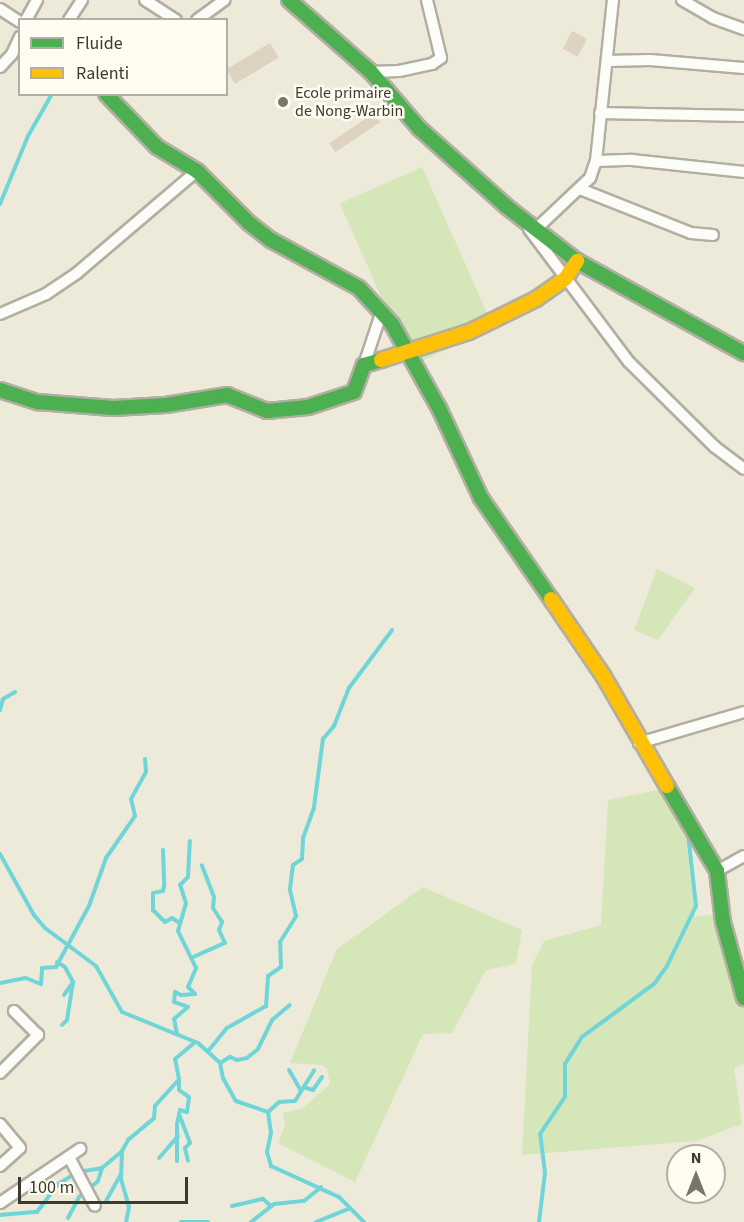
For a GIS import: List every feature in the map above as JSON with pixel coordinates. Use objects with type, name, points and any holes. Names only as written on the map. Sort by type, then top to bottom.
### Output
[{"type":"street","points":[[27,18],[37,0]]},
{"type":"street","points":[[70,18],[82,0]]},
{"type":"street","points":[[145,0],[173,18]]},
{"type":"street","points":[[200,18],[225,0]]},
{"type":"street","points":[[289,0],[370,72],[419,128],[536,229],[577,261],[744,353]]},
{"type":"street","points":[[370,72],[399,71],[432,64],[441,58],[427,0]]},
{"type":"street","points":[[536,229],[590,178],[596,161],[613,0]]},
{"type":"street","points":[[682,0],[713,18],[744,29]]},
{"type":"street","points":[[0,9],[18,21]]},
{"type":"street","points":[[0,67],[12,54],[18,41]]},
{"type":"street","points":[[607,61],[650,60],[744,68]]},
{"type":"street","points":[[108,96],[157,147],[196,171],[220,198],[271,240],[344,279],[382,311],[439,408],[481,498],[604,677],[639,743],[699,835],[717,871],[723,922],[744,999]]},
{"type":"street","points":[[600,113],[744,116]]},
{"type":"street","points":[[596,161],[632,160],[744,172]]},
{"type":"street","points":[[0,314],[45,294],[77,273],[175,193],[196,171]]},
{"type":"street","points":[[580,189],[691,233],[713,235]]},
{"type":"street","points":[[521,216],[629,362],[715,447],[744,469]]},
{"type":"street","points":[[364,365],[469,332],[536,299],[566,279],[577,261]]},
{"type":"street","points":[[0,390],[38,402],[68,405],[166,405],[227,395],[254,409],[289,410],[354,392],[382,311]]},
{"type":"street","points":[[639,743],[744,712]]},
{"type":"street","points":[[717,871],[744,856]]},
{"type":"street","points":[[0,1072],[38,1035],[14,1011]]},
{"type":"street","points":[[0,1124],[20,1148],[0,1166]]},
{"type":"street","points":[[0,1203],[80,1149]]},
{"type":"street","points":[[69,1157],[95,1206]]},
{"type":"green space","points":[[422,167],[494,329],[412,365],[340,204]]},
{"type":"green space","points":[[657,569],[695,588],[658,640],[634,630]]},
{"type":"green space","points":[[668,788],[684,817],[695,917],[722,913],[744,981],[744,1064],[734,1068],[742,1124],[696,1141],[522,1155],[532,965],[544,941],[601,925],[608,800]]},
{"type":"green space","points":[[423,887],[522,930],[516,964],[486,970],[452,1033],[423,1034],[355,1182],[278,1143],[285,1126],[283,1113],[303,1108],[330,1084],[327,1069],[322,1065],[290,1063],[337,949]]},
{"type":"building","points":[[572,31],[587,39],[578,57],[563,49]]},
{"type":"building","points":[[270,43],[279,58],[235,84],[228,68]]},
{"type":"building","points":[[374,113],[380,122],[335,152],[329,143]]},
{"type":"waterway","points":[[0,204],[28,136],[51,96]]},
{"type":"waterway","points":[[209,1050],[227,1028],[266,1006],[268,976],[281,967],[280,942],[296,916],[290,889],[293,865],[302,859],[303,838],[314,807],[323,739],[334,726],[349,688],[392,630]]},
{"type":"waterway","points":[[0,710],[3,699],[15,692]]},
{"type":"waterway","points":[[0,983],[26,978],[41,984],[42,968],[56,967],[89,906],[106,858],[135,816],[131,799],[146,772],[145,759]]},
{"type":"waterway","points":[[539,1222],[545,1173],[540,1134],[565,1097],[565,1064],[582,1037],[654,984],[667,966],[696,906],[688,833]]},
{"type":"waterway","points":[[177,1034],[174,1019],[188,1007],[174,1002],[175,992],[181,995],[195,994],[188,987],[196,968],[178,931],[186,903],[180,885],[188,877],[190,841]]},
{"type":"waterway","points":[[163,850],[164,886],[163,891],[153,893],[153,910],[165,922],[172,918],[178,922]]},
{"type":"waterway","points":[[0,854],[34,915],[45,928],[96,966],[122,1012],[198,1043],[220,1063],[223,1078],[236,1101],[268,1112],[271,1133],[267,1152],[271,1166],[339,1197],[364,1222]]},
{"type":"waterway","points":[[191,958],[225,943],[219,930],[222,922],[213,908],[214,897],[202,865]]},
{"type":"waterway","points":[[57,962],[65,967],[73,982],[67,1020],[62,1025]]},
{"type":"waterway","points":[[64,995],[73,982]]},
{"type":"waterway","points":[[220,1063],[230,1057],[237,1060],[247,1058],[258,1049],[272,1020],[290,1005]]},
{"type":"waterway","points":[[0,1215],[37,1212],[58,1184],[78,1172],[102,1168],[122,1151],[128,1140],[154,1118],[155,1106],[179,1079],[175,1059],[195,1042]]},
{"type":"waterway","points":[[289,1070],[301,1091]]},
{"type":"waterway","points":[[268,1112],[279,1102],[295,1101],[314,1071]]},
{"type":"waterway","points":[[306,1088],[313,1090],[322,1077]]},
{"type":"waterway","points":[[177,1161],[177,1124],[180,1110],[187,1112],[189,1097],[179,1090],[179,1080]]},
{"type":"waterway","points":[[179,1114],[190,1143],[185,1148],[188,1161]]},
{"type":"waterway","points":[[159,1158],[178,1136]]},
{"type":"waterway","points":[[122,1151],[121,1179],[129,1207],[126,1222]]},
{"type":"waterway","points":[[68,1218],[79,1197],[98,1181],[102,1168]]},
{"type":"waterway","points":[[106,1201],[121,1174]]},
{"type":"waterway","points":[[251,1222],[274,1204],[304,1201],[321,1187]]},
{"type":"waterway","points":[[232,1206],[263,1199],[271,1206]]},
{"type":"waterway","points":[[316,1222],[348,1209]]},
{"type":"waterway","points":[[181,1222],[208,1222]]},
{"type":"traffic: fast","points":[[289,0],[371,72],[419,128],[507,207],[577,261],[744,353]]},
{"type":"traffic: fast","points":[[108,96],[157,147],[197,171],[249,223],[271,240],[359,288],[392,324],[439,408],[481,498],[551,599]]},
{"type":"traffic: fast","points":[[0,390],[38,402],[113,408],[166,405],[227,395],[267,411],[308,407],[354,392],[364,365],[381,360]]},
{"type":"traffic: fast","points":[[667,786],[717,871],[723,922],[744,998]]},
{"type":"traffic: slow","points":[[381,360],[469,332],[536,299],[565,279],[577,261]]},
{"type":"traffic: slow","points":[[551,599],[604,677],[667,786]]},
{"type":"place","name":"Ecole primaire de Nong-Warbin","points":[[283,102]]}]
